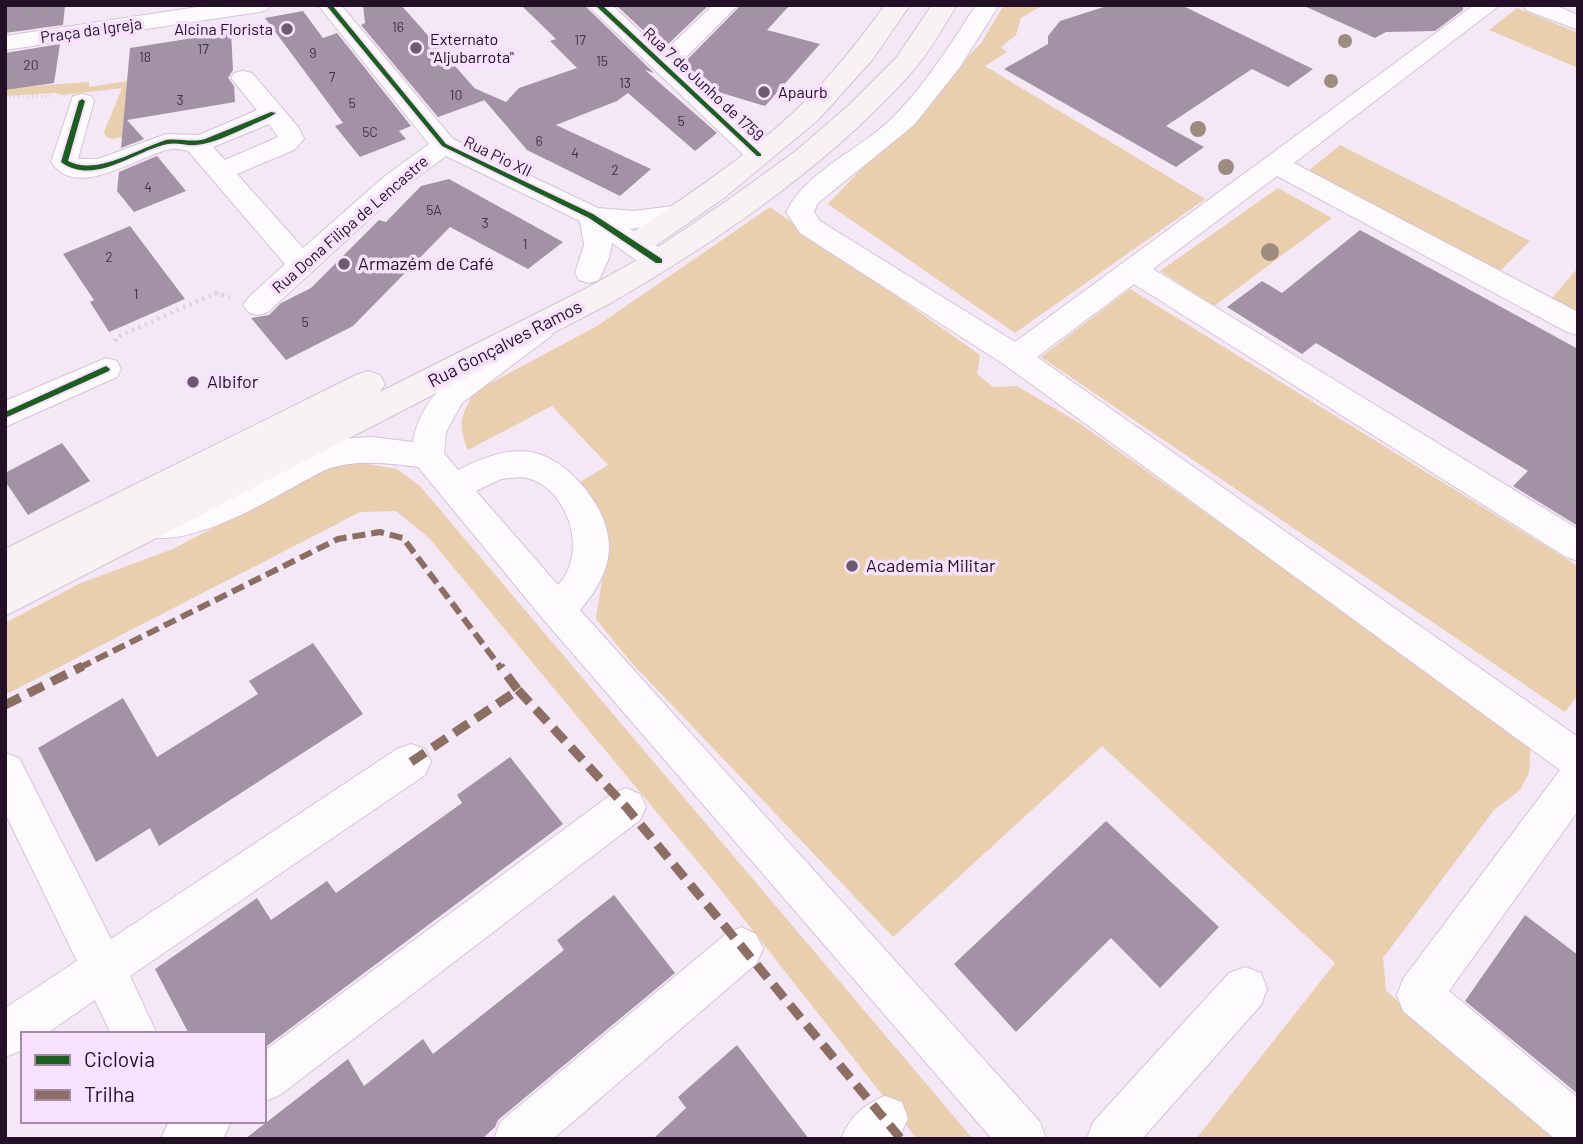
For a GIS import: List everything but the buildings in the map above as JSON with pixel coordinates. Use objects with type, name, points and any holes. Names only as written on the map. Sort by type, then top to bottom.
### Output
[{"type":"main road","name":"Rua Gonçalves Ramos","points":[[5,567],[589,273],[648,253],[681,214],[808,114],[863,54],[898,5]]},
{"type":"main road","name":"Rua Gonçalves Ramos","points":[[5,600],[548,323],[648,253],[760,193],[838,130],[905,64],[945,5]]},
{"type":"street","name":"Praça da Igreja","points":[[5,43],[259,5]]},
{"type":"street","name":"Rua Pio XII","points":[[329,5],[444,145],[592,216],[648,253]]},
{"type":"street","name":"Rua 7 de Junho de 1759","points":[[598,5],[759,155]]},
{"type":"street","points":[[663,66],[727,5]]},
{"type":"street","points":[[988,5],[951,62],[905,120],[807,198],[800,212],[810,227],[1017,358],[1578,760]]},
{"type":"street","points":[[1017,358],[1489,5]]},
{"type":"street","points":[[1534,5],[1578,23]]},
{"type":"street","points":[[220,172],[289,142],[290,133],[243,78]]},
{"type":"street","points":[[82,101],[64,162],[82,168],[103,166],[170,141],[195,144],[272,113]]},
{"type":"street","points":[[195,144],[302,265]]},
{"type":"street","name":"Rua Dona Filipa de Lencastre","points":[[258,305],[394,182],[444,145]]},
{"type":"street","points":[[1276,164],[1578,325]]},
{"type":"street","points":[[589,273],[600,248],[592,216],[634,220],[681,214]]},
{"type":"street","points":[[1135,271],[1578,547]]},
{"type":"street","points":[[427,456],[432,424],[448,397],[460,384],[514,351],[548,323]]},
{"type":"street","points":[[5,415],[106,369]]},
{"type":"street","points":[[152,525],[198,520],[313,461],[341,451],[372,449],[427,456],[556,608],[1023,1139]]},
{"type":"street","points":[[455,487],[494,468],[522,464],[543,469],[567,491],[586,521],[591,547],[587,575],[580,589],[556,608]]},
{"type":"street","points":[[5,1035],[411,762]]},
{"type":"street","points":[[5,771],[134,1032]]},
{"type":"street","points":[[1578,778],[1419,995],[1578,1128]]},
{"type":"street","points":[[266,1077],[626,807]]},
{"type":"street","points":[[517,1139],[741,949]]},
{"type":"street","points":[[1110,1139],[1245,989]]},
{"type":"path","points":[[5,97],[44,94],[82,101]]},
{"type":"path","points":[[106,369],[117,337],[216,293],[258,305]]},
{"type":"shaded area","points":[[1004,5],[1043,5],[1021,18],[1016,35],[1001,47],[1007,52],[985,66],[1205,199],[1015,333],[828,204],[981,43]]},
{"type":"shaded area","points":[[1517,8],[1578,33],[1578,68],[1489,30]]},
{"type":"shaded area","points":[[148,78],[127,87],[122,137],[112,139],[106,137],[104,132],[122,88],[62,95],[55,93],[5,96],[5,88],[89,82],[89,87]]},
{"type":"shaded area","points":[[1340,145],[1530,241],[1492,279],[1306,173]]},
{"type":"shaded area","points":[[1278,188],[1332,218],[1214,306],[1160,271]]},
{"type":"shaded area","points":[[770,207],[980,355],[977,374],[993,387],[1017,386],[1079,423],[1531,744],[1529,773],[1520,790],[1494,810],[1383,958],[1386,991],[1564,1139],[1196,1139],[1335,963],[1102,746],[893,937],[630,661],[596,619],[607,546],[605,524],[577,484],[608,465],[552,406],[468,450],[462,433],[463,414],[474,392],[597,326]]},
{"type":"shaded area","points":[[1578,268],[1578,323],[1544,307]]},
{"type":"shaded area","points":[[1130,289],[1578,566],[1578,695],[1565,712],[1041,357]]},
{"type":"shaded area","points":[[343,460],[397,469],[420,486],[973,1139],[917,1139],[713,880],[429,538],[396,511],[360,512],[5,695],[5,623],[81,583],[173,549]]},
{"type":"marked path","points":[[5,705],[338,539],[380,532],[403,538],[518,690],[411,762]]},
{"type":"marked path","points":[[518,690],[626,807],[901,1139]]},
{"type":"cycle path","points":[[329,5],[444,145],[591,216],[659,261]]},
{"type":"cycle path","points":[[598,5],[759,155]]},
{"type":"cycle path","points":[[82,101],[64,162],[74,167],[86,168],[100,167],[166,142],[207,141],[273,113]]},
{"type":"cycle path","points":[[5,415],[106,369]]},
{"type":"place","name":"Alcina Florista","points":[[287,29]]},
{"type":"place","name":"Externato \"Aljubarrota\"","points":[[416,48]]},
{"type":"place","name":"Apaurb","points":[[764,92]]},
{"type":"place","name":"Armazém de Café","points":[[344,264]]},
{"type":"place","name":"Albifor","points":[[193,382]]},
{"type":"place","name":"Academia Militar","points":[[852,566]]}]
